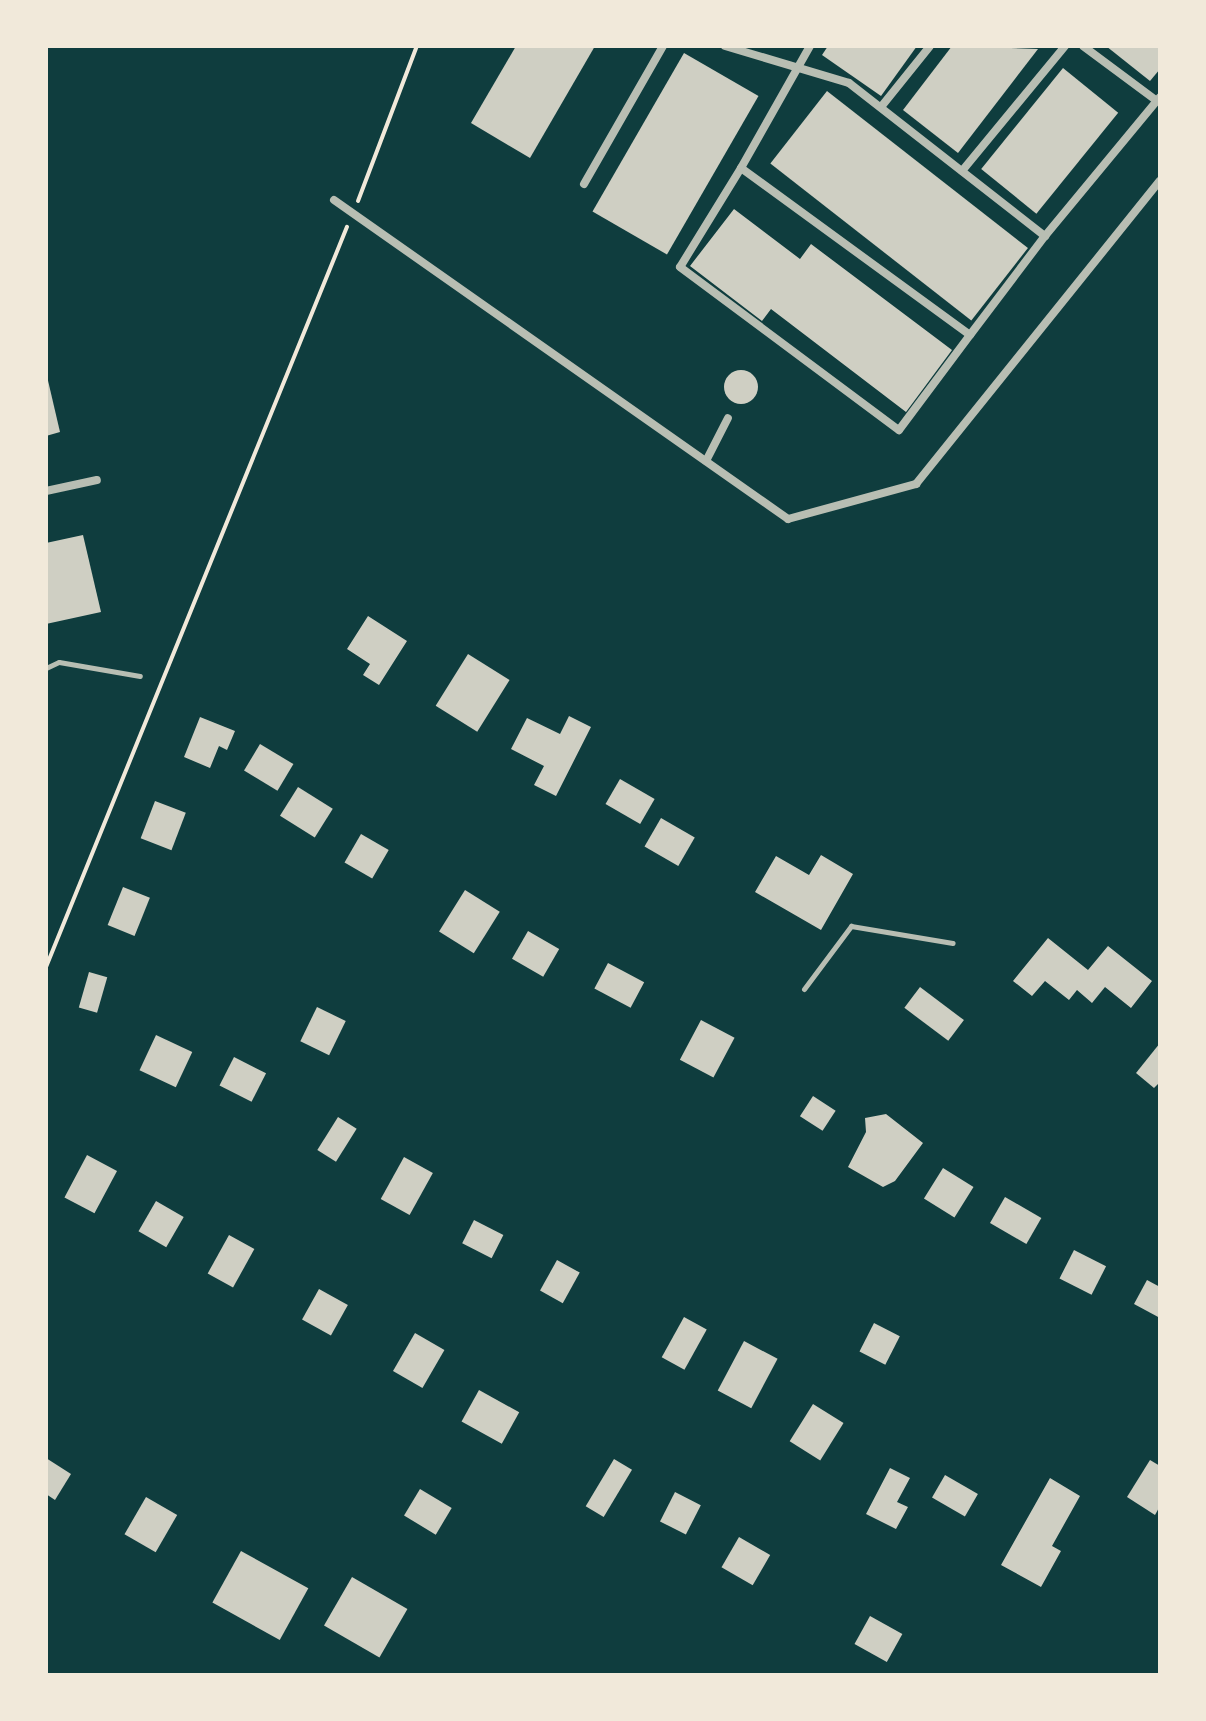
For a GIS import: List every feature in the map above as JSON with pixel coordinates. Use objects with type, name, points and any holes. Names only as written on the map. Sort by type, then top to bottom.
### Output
[{"type":"street","points":[[584,184],[663,46]]},
{"type":"street","points":[[725,46],[795,71],[849,83],[1045,236]]},
{"type":"street","points":[[810,46],[680,267],[899,430],[1045,236],[1158,99],[1083,46]]},
{"type":"street","points":[[881,107],[930,46]]},
{"type":"street","points":[[962,171],[1065,46]]},
{"type":"street","points":[[741,168],[970,335]]},
{"type":"street","points":[[334,200],[788,519],[916,484],[1160,181]]},
{"type":"street","points":[[706,461],[728,418]]},
{"type":"street","points":[[46,491],[97,480]]},
{"type":"lane","points":[[46,668],[59,662],[140,676]]},
{"type":"lane","points":[[804,989],[851,926],[953,943]]},
{"type":"path","points":[[46,967],[353,214],[417,46]]},
{"type":"building","points":[[516,46],[595,46],[530,158],[471,123]]},
{"type":"building","points":[[828,46],[917,46],[881,96],[822,55]]},
{"type":"building","points":[[952,46],[1038,49],[958,153],[903,110]]},
{"type":"building","points":[[1106,46],[1160,46],[1160,69],[1150,81]]},
{"type":"building","points":[[684,53],[758,96],[667,254],[592,211]]},
{"type":"building","points":[[1063,68],[1118,113],[1036,214],[981,169]]},
{"type":"building","points":[[827,91],[1028,248],[971,320],[770,163]]},
{"type":"building","points":[[734,209],[800,259],[811,244],[952,350],[906,412],[771,309],[762,321],[690,266]]},
{"type":"building","points":[[741,370],[753,375],[758,387],[753,399],[741,404],[729,399],[724,387],[729,375]]},
{"type":"building","points":[[46,372],[60,432],[46,436]]},
{"type":"building","points":[[83,535],[101,612],[46,624],[46,543]]},
{"type":"building","points":[[368,616],[407,641],[379,685],[363,675],[370,664],[347,649]]},
{"type":"building","points":[[468,654],[510,680],[477,732],[436,706]]},
{"type":"building","points":[[569,716],[591,727],[556,796],[534,785],[544,766],[511,749],[527,718],[560,734]]},
{"type":"building","points":[[200,717],[235,731],[227,750],[219,746],[210,768],[184,757]]},
{"type":"building","points":[[260,744],[293,764],[277,791],[244,771]]},
{"type":"building","points":[[620,779],[655,799],[640,824],[606,804]]},
{"type":"building","points":[[298,787],[333,809],[315,838],[280,816]]},
{"type":"building","points":[[155,801],[186,813],[171,850],[141,838]]},
{"type":"building","points":[[661,818],[695,838],[678,866],[644,847]]},
{"type":"building","points":[[361,834],[389,850],[372,879],[344,863]]},
{"type":"building","points":[[821,855],[853,874],[821,930],[755,892],[776,856],[809,875]]},
{"type":"building","points":[[123,887],[150,898],[135,936],[108,925]]},
{"type":"building","points":[[465,890],[500,912],[474,953],[439,932]]},
{"type":"building","points":[[528,931],[559,949],[543,977],[512,959]]},
{"type":"building","points":[[1048,938],[1088,970],[1108,946],[1152,981],[1131,1008],[1105,987],[1092,1003],[1077,990],[1069,1000],[1045,981],[1032,996],[1013,981]]},
{"type":"building","points":[[608,963],[644,982],[631,1008],[594,989]]},
{"type":"building","points":[[89,972],[107,977],[97,1013],[79,1008]]},
{"type":"building","points":[[920,987],[964,1020],[948,1041],[904,1008]]},
{"type":"building","points":[[317,1007],[346,1021],[329,1055],[300,1041]]},
{"type":"building","points":[[701,1020],[735,1038],[713,1078],[680,1060]]},
{"type":"building","points":[[156,1035],[192,1052],[176,1087],[140,1070]]},
{"type":"building","points":[[1160,1043],[1160,1082],[1154,1088],[1136,1073]]},
{"type":"building","points":[[234,1057],[266,1073],[252,1102],[219,1086]]},
{"type":"building","points":[[813,1096],[836,1111],[823,1131],[800,1116]]},
{"type":"building","points":[[886,1114],[923,1143],[895,1181],[883,1187],[848,1167],[866,1132],[865,1118]]},
{"type":"building","points":[[338,1117],[357,1129],[336,1162],[317,1150]]},
{"type":"building","points":[[87,1155],[117,1171],[94,1213],[64,1197]]},
{"type":"building","points":[[404,1157],[433,1173],[410,1215],[381,1199]]},
{"type":"building","points":[[943,1168],[974,1187],[954,1218],[924,1199]]},
{"type":"building","points":[[1005,1197],[1041,1218],[1026,1244],[990,1223]]},
{"type":"building","points":[[156,1201],[184,1217],[166,1247],[138,1231]]},
{"type":"building","points":[[474,1220],[503,1235],[492,1258],[462,1243]]},
{"type":"building","points":[[229,1235],[254,1249],[233,1288],[208,1273]]},
{"type":"building","points":[[1074,1250],[1106,1266],[1092,1295],[1059,1279]]},
{"type":"building","points":[[557,1260],[580,1273],[563,1303],[540,1291]]},
{"type":"building","points":[[1147,1280],[1160,1287],[1160,1318],[1134,1304]]},
{"type":"building","points":[[319,1289],[348,1305],[331,1336],[302,1320]]},
{"type":"building","points":[[684,1317],[707,1330],[684,1370],[662,1357]]},
{"type":"building","points":[[874,1323],[900,1336],[885,1365],[859,1352]]},
{"type":"building","points":[[415,1333],[444,1350],[422,1388],[393,1371]]},
{"type":"building","points":[[744,1341],[778,1359],[751,1408],[718,1390]]},
{"type":"building","points":[[479,1390],[519,1412],[502,1444],[462,1421]]},
{"type":"building","points":[[813,1404],[844,1423],[820,1460],[790,1441]]},
{"type":"building","points":[[46,1458],[71,1474],[55,1500],[46,1494]]},
{"type":"building","points":[[614,1459],[632,1470],[604,1517],[586,1506]]},
{"type":"building","points":[[1150,1460],[1160,1466],[1160,1506],[1155,1515],[1127,1497]]},
{"type":"building","points":[[890,1468],[910,1478],[897,1502],[908,1507],[896,1529],[866,1514]]},
{"type":"building","points":[[945,1475],[978,1494],[965,1517],[932,1498]]},
{"type":"building","points":[[1050,1478],[1080,1496],[1052,1546],[1061,1551],[1041,1587],[1001,1565]]},
{"type":"building","points":[[420,1489],[452,1508],[436,1535],[404,1516]]},
{"type":"building","points":[[675,1492],[701,1505],[686,1535],[660,1521]]},
{"type":"building","points":[[146,1497],[177,1515],[156,1552],[124,1534]]},
{"type":"building","points":[[739,1537],[770,1555],[753,1585],[722,1567]]},
{"type":"building","points":[[241,1551],[308,1588],[280,1640],[212,1603]]},
{"type":"building","points":[[352,1577],[407,1609],[379,1657],[324,1625]]},
{"type":"building","points":[[870,1616],[902,1634],[887,1662],[854,1644]]}]
